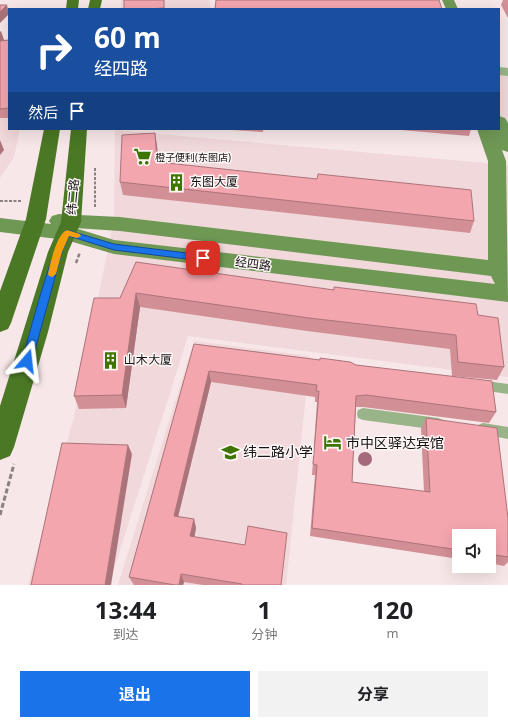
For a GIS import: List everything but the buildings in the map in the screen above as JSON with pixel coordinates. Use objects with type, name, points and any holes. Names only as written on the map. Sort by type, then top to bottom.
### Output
[{"type":"highway","points":[[0,323],[34,224],[52,130]]},
{"type":"highway","name":"纬二路","points":[[0,447],[36,332],[58,252],[69,228],[79,130]]},
{"type":"main road","points":[[500,124],[508,147]]},
{"type":"main road","points":[[484,130],[496,161],[505,275]]},
{"type":"main road","name":"经四路","points":[[0,215],[34,224]]},
{"type":"main road","name":"经四路","points":[[0,225],[34,224],[69,228],[120,224],[505,275]]},
{"type":"main road","name":"经四路","points":[[69,228],[114,247],[508,294]]},
{"type":"lane","points":[[469,384],[508,389]]},
{"type":"lane","points":[[363,414],[450,425]]},
{"type":"lane","points":[[474,428],[508,433]]},
{"type":"shaded area","points":[[121,0],[209,0],[211,8],[121,8]]},
{"type":"shaded area","points":[[8,50],[8,130],[20,130],[14,157],[0,178],[0,60]]},
{"type":"shaded area","points":[[500,72],[508,73],[508,139],[500,118]]},
{"type":"shaded area","points":[[115,130],[508,165],[508,377],[188,336],[109,585],[28,585],[74,417],[114,219]]},
{"type":"shaded area","name":"纬二路小学","points":[[194,341],[310,356],[286,585],[118,585]]},
{"type":"slow traffic","points":[[52,274],[58,252],[67,233],[77,236]]},
{"type":"place","name":"橙子便利(东图店)","points":[[142,157]]},
{"type":"place","name":"东图大厦","points":[[177,182]]},
{"type":"place","name":"山木大厦","points":[[111,360]]},
{"type":"place","name":"市中区驿达宾馆","points":[[333,443]]},
{"type":"place","name":"纬二路小学","points":[[230,452]]},
{"type":"route","points":[[27,361],[58,252],[67,233],[114,247],[203,258]]}]
